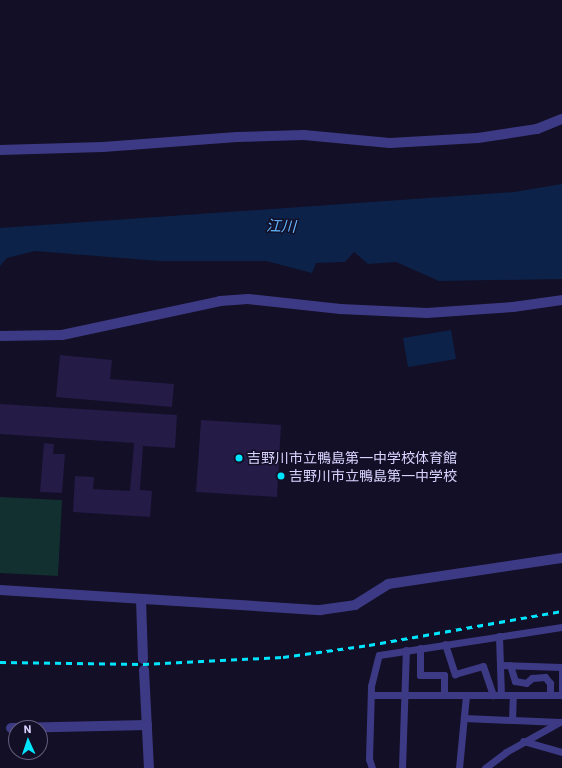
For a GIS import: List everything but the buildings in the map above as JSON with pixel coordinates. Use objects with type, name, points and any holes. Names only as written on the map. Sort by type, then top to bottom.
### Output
[{"type":"street","points":[[0,150],[103,147],[237,137],[304,135],[390,143],[478,138],[537,129],[562,119]]},
{"type":"street","points":[[0,336],[62,335],[220,301],[241,300],[340,309],[427,313],[506,308],[562,300]]},
{"type":"street","points":[[0,590],[320,610],[338,609],[354,605],[388,584],[562,558]]},
{"type":"street","points":[[141,599],[143,659]]},
{"type":"street","points":[[144,670],[149,768]]},
{"type":"street","points":[[48,727],[147,725]]},
{"type":"lane","points":[[372,768],[369,759],[371,694],[380,654],[562,627]]},
{"type":"lane","points":[[499,636],[501,695]]},
{"type":"lane","points":[[445,644],[455,674],[483,666],[492,695]]},
{"type":"lane","points":[[420,648],[420,675],[444,675],[444,695]]},
{"type":"lane","points":[[402,768],[406,650]]},
{"type":"lane","points":[[371,694],[562,695],[562,667],[500,665]]},
{"type":"lane","points":[[510,665],[515,681],[526,683],[532,678],[545,677],[550,683],[550,695]]},
{"type":"lane","points":[[459,768],[466,695]]},
{"type":"lane","points":[[512,720],[513,695]]},
{"type":"lane","points":[[464,718],[561,722]]},
{"type":"lane","points":[[485,768],[524,742],[561,722]]},
{"type":"lane","points":[[524,742],[562,752]]},
{"type":"green space","points":[[0,497],[62,500],[58,576],[0,573]]},
{"type":"water","name":"江川","points":[[562,184],[562,279],[439,281],[396,262],[368,264],[354,252],[345,262],[316,263],[312,273],[266,261],[159,261],[35,251],[7,258],[0,266],[0,228],[514,192]]},
{"type":"water","points":[[451,330],[456,359],[408,367],[403,338]]},
{"type":"railway","points":[[0,662],[143,664],[283,657],[369,645],[562,611]]},
{"type":"place","name":"吉野川市立鴨島第一中学校体育館","points":[[239,458]]},
{"type":"place","name":"吉野川市立鴨島第一中学校","points":[[281,476]]}]
